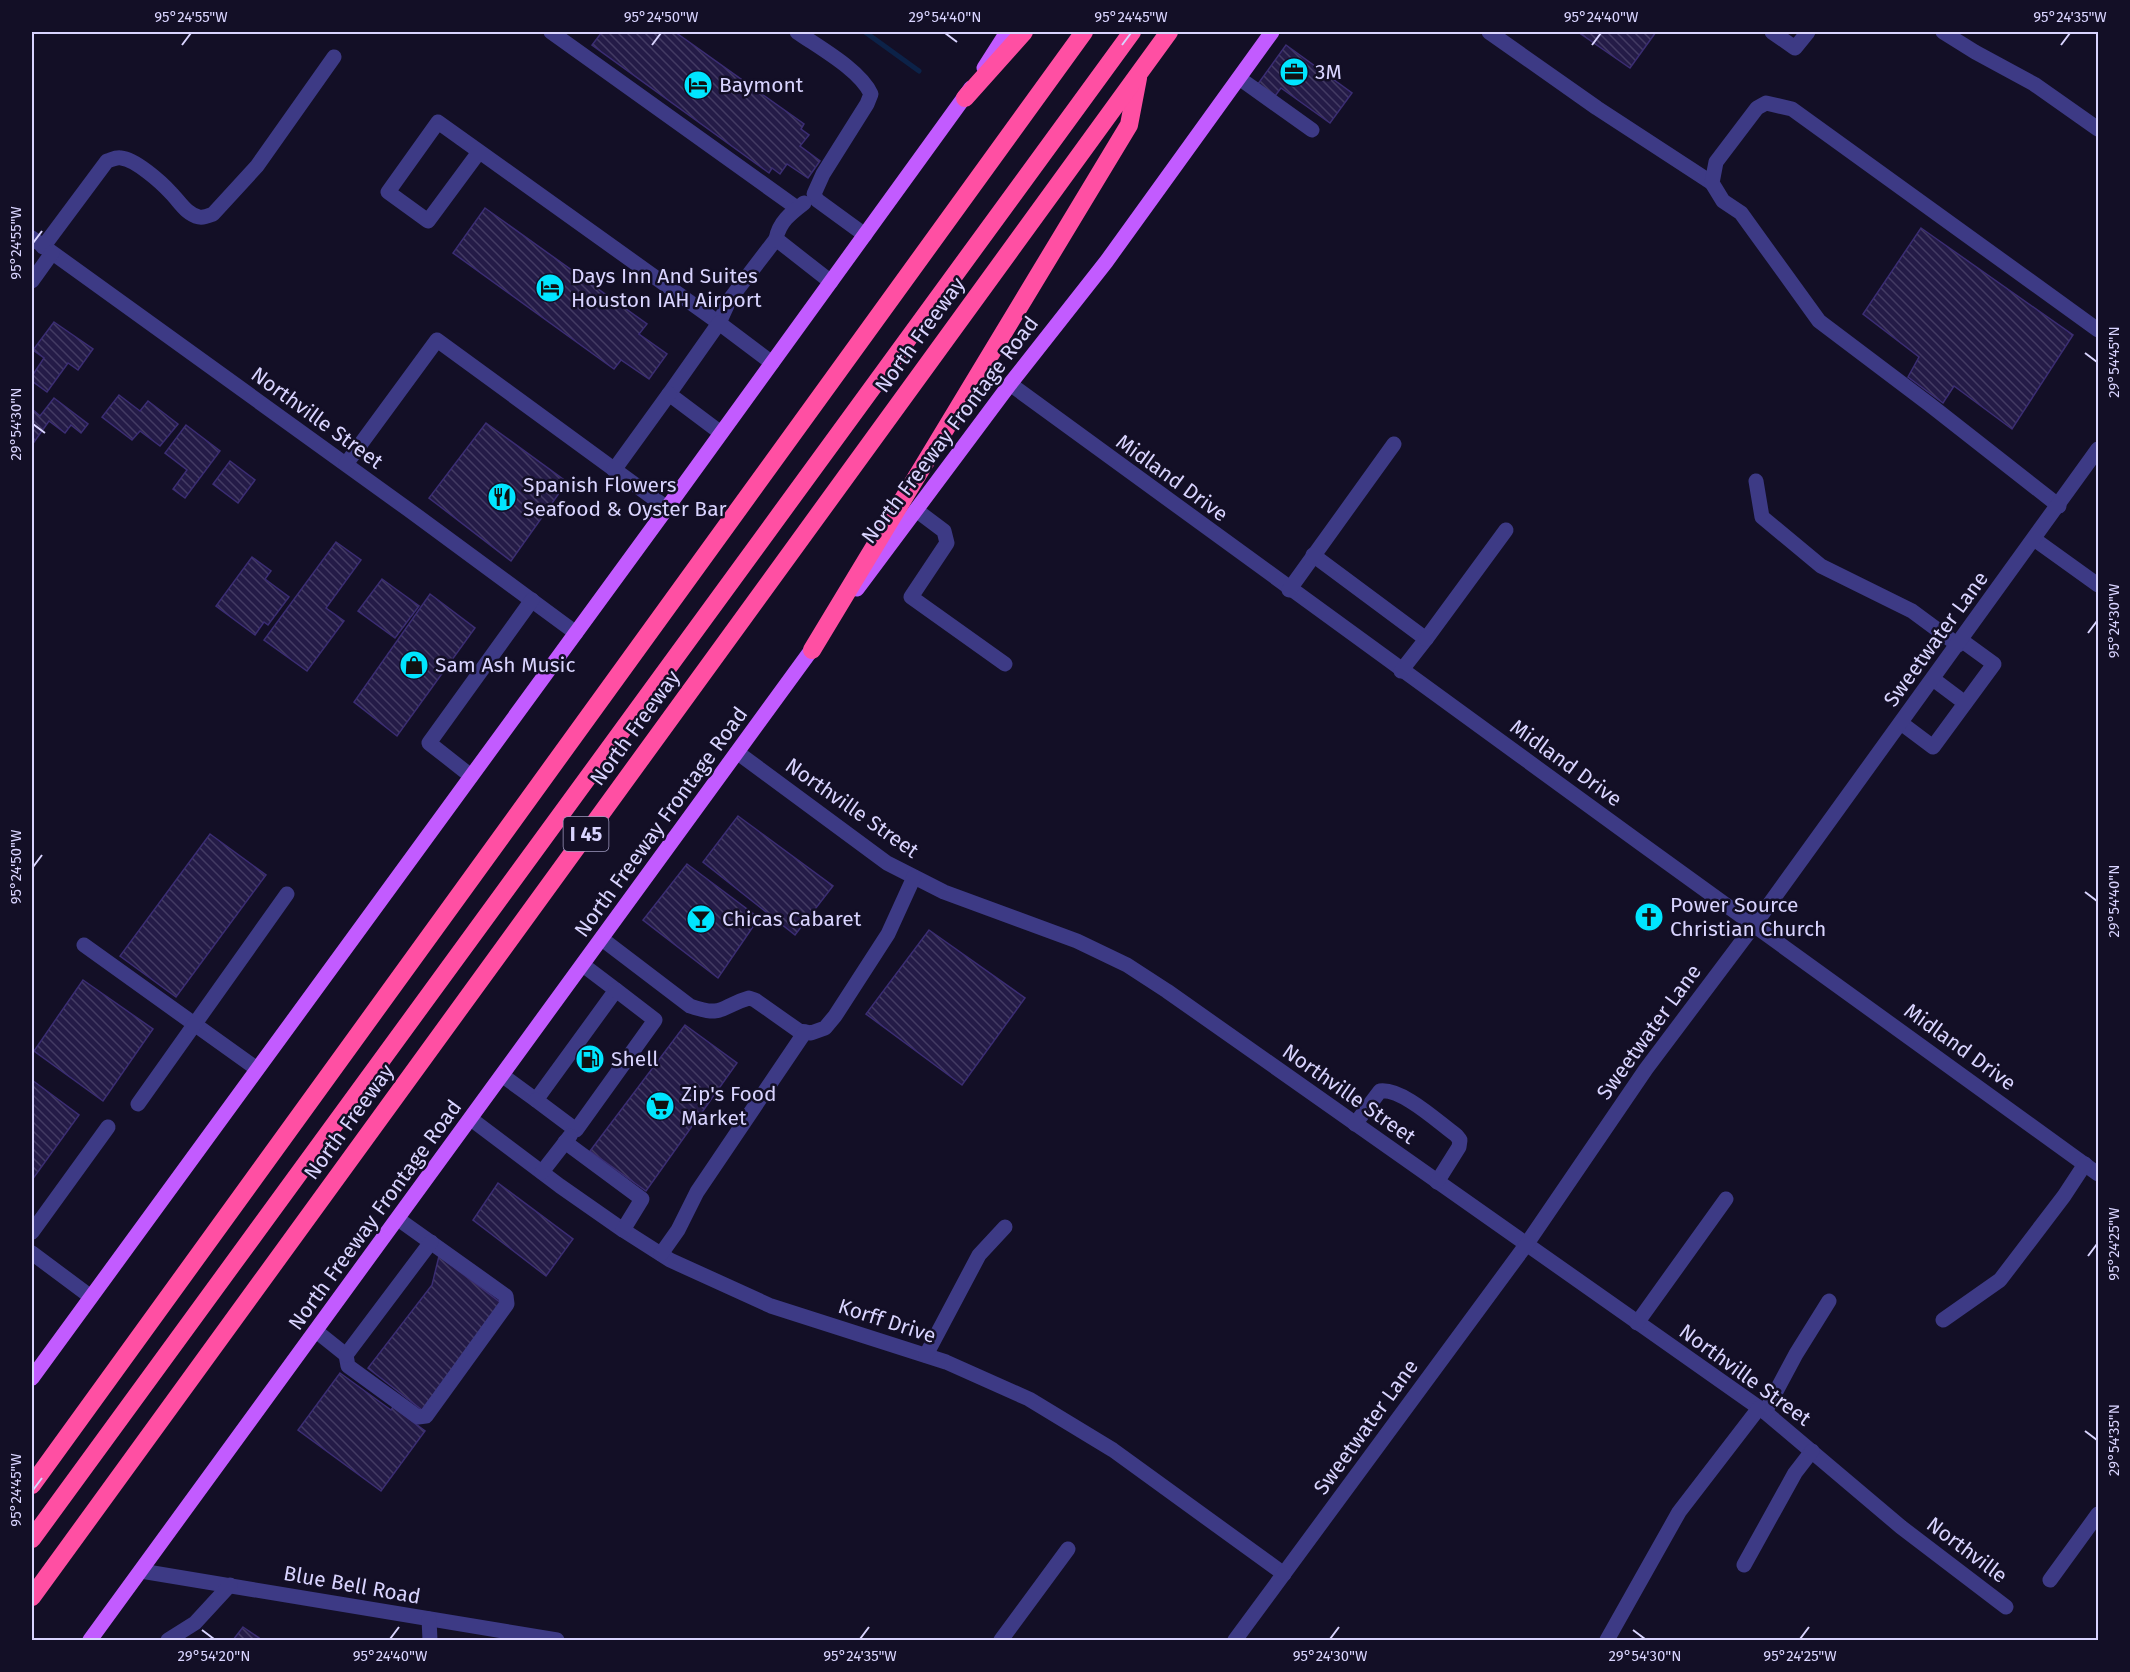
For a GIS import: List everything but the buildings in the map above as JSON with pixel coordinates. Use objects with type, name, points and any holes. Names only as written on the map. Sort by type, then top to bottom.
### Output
[{"type":"highway","points":[[965,98],[1024,32]]},
{"type":"highway","name":"North Freeway","points":[[32,1485],[1084,32]]},
{"type":"highway","name":"North Freeway","points":[[32,1539],[1132,32]]},
{"type":"highway","name":"North Freeway","points":[[32,1597],[1169,32]]},
{"type":"highway","points":[[812,650],[1129,125],[1140,71]]},
{"type":"main road","points":[[32,1378],[965,98],[1007,32]]},
{"type":"main road","name":"North Freeway Frontage Road","points":[[90,1641],[812,650],[1010,384],[1107,262],[1272,32]]},
{"type":"street","points":[[551,32],[797,208]]},
{"type":"street","points":[[615,470],[719,323],[730,298],[776,239],[777,232],[786,217],[814,194],[823,174],[867,104],[871,94],[866,84],[797,32]]},
{"type":"street","points":[[1489,32],[1597,108],[1712,183],[1723,201],[1741,213],[1819,321],[2058,506]]},
{"type":"street","points":[[1772,32],[1795,48],[1808,32]]},
{"type":"street","points":[[1943,32],[2034,84],[2098,129]]},
{"type":"street","points":[[32,281],[42,246],[107,161],[122,158],[134,163],[156,178],[184,209],[198,217],[205,218],[213,214],[257,166],[334,57]]},
{"type":"street","points":[[1239,78],[1312,130]]},
{"type":"street","points":[[1712,183],[1716,162],[1757,108],[1766,103],[1792,109],[2098,330]]},
{"type":"street","points":[[479,152],[428,221],[388,192],[438,122],[772,363]]},
{"type":"street","points":[[814,194],[817,200],[865,235]]},
{"type":"street","points":[[776,239],[831,282]]},
{"type":"street","name":"Northville Street","points":[[42,246],[346,464],[576,633]]},
{"type":"street","points":[[346,464],[437,340],[667,508]]},
{"type":"street","name":"Midland Drive","points":[[1010,384],[1289,590],[1755,924],[2098,1174]]},
{"type":"street","points":[[669,394],[721,433]]},
{"type":"street","points":[[1289,590],[1394,444]]},
{"type":"street","name":"Sweetwater Lane","points":[[1235,1641],[1526,1245],[1646,1069],[1755,924],[2098,449]]},
{"type":"street","points":[[1756,481],[1762,517],[1821,566],[1912,610],[1994,664],[1933,747],[1901,723]]},
{"type":"street","points":[[916,510],[944,531],[947,543],[911,597],[1005,664]]},
{"type":"street","points":[[1401,670],[1506,530]]},
{"type":"street","points":[[2034,539],[2098,585]]},
{"type":"street","points":[[1313,555],[1426,639]]},
{"type":"street","points":[[471,776],[429,743],[532,600]]},
{"type":"street","points":[[1933,679],[1965,703]]},
{"type":"street","name":"Northville Street","points":[[738,753],[887,863],[944,892],[1077,941],[1127,965],[1167,991],[1762,1410],[1901,1527]]},
{"type":"street","points":[[602,939],[690,1006],[705,1011],[719,1012],[749,998],[799,1031],[811,1033],[825,1028],[835,1016],[888,934],[914,877]]},
{"type":"street","points":[[138,1104],[288,894]]},
{"type":"street","points":[[84,945],[257,1069]]},
{"type":"street","points":[[542,1172],[576,1130],[655,1020],[583,965]]},
{"type":"street","points":[[536,1100],[616,990]]},
{"type":"street","points":[[661,1254],[678,1230],[697,1192],[805,1032]]},
{"type":"street","points":[[503,1076],[576,1130]]},
{"type":"street","points":[[1354,1124],[1380,1091],[1399,1093],[1460,1140],[1460,1147],[1437,1182]]},
{"type":"street","name":"Korff Drive","points":[[471,1119],[622,1230],[701,1275],[771,1306],[946,1362],[1029,1399],[1094,1439],[1284,1574]]},
{"type":"street","points":[[32,1232],[108,1127]]},
{"type":"street","points":[[565,1142],[642,1199],[622,1230]]},
{"type":"street","points":[[1943,1320],[2000,1280],[2064,1196],[2085,1164]]},
{"type":"street","points":[[1637,1323],[1726,1199]]},
{"type":"street","points":[[316,1331],[346,1355],[348,1366],[418,1417],[426,1416],[507,1304],[506,1296],[398,1219]]},
{"type":"street","points":[[926,1355],[979,1255],[1005,1227]]},
{"type":"street","points":[[346,1355],[431,1242]]},
{"type":"street","points":[[32,1253],[91,1297]]},
{"type":"street","points":[[1607,1641],[1679,1512],[1762,1410],[1829,1301]]},
{"type":"street","points":[[1744,1565],[1795,1473],[1812,1451]]},
{"type":"street","points":[[2050,1580],[2098,1514]]},
{"type":"street","name":"Northville","points":[[1901,1527],[2007,1607]]},
{"type":"street","points":[[1001,1641],[1068,1548]]},
{"type":"street","name":"Blue Bell Road","points":[[141,1570],[429,1619],[499,1636],[556,1641]]},
{"type":"street","points":[[168,1641],[195,1623],[230,1586]]},
{"type":"street","points":[[429,1619],[430,1641]]},
{"type":"waterway","points":[[865,32],[919,71]]},
{"type":"place","name":"3M","points":[[1294,72]]},
{"type":"place","name":"Baymont","points":[[698,85]]},
{"type":"place","name":"Days Inn And Suites Houston IAH Airport","points":[[550,288]]},
{"type":"place","name":"Spanish Flowers Seafood & Oyster Bar","points":[[502,497]]},
{"type":"place","name":"Sam Ash Music","points":[[414,665]]},
{"type":"place","name":"Power Source Christian Church","points":[[1649,917]]},
{"type":"place","name":"Chicas Cabaret","points":[[701,919]]},
{"type":"place","name":"Shell","points":[[590,1059]]},
{"type":"place","name":"Zip's Food Market","points":[[660,1106]]}]
